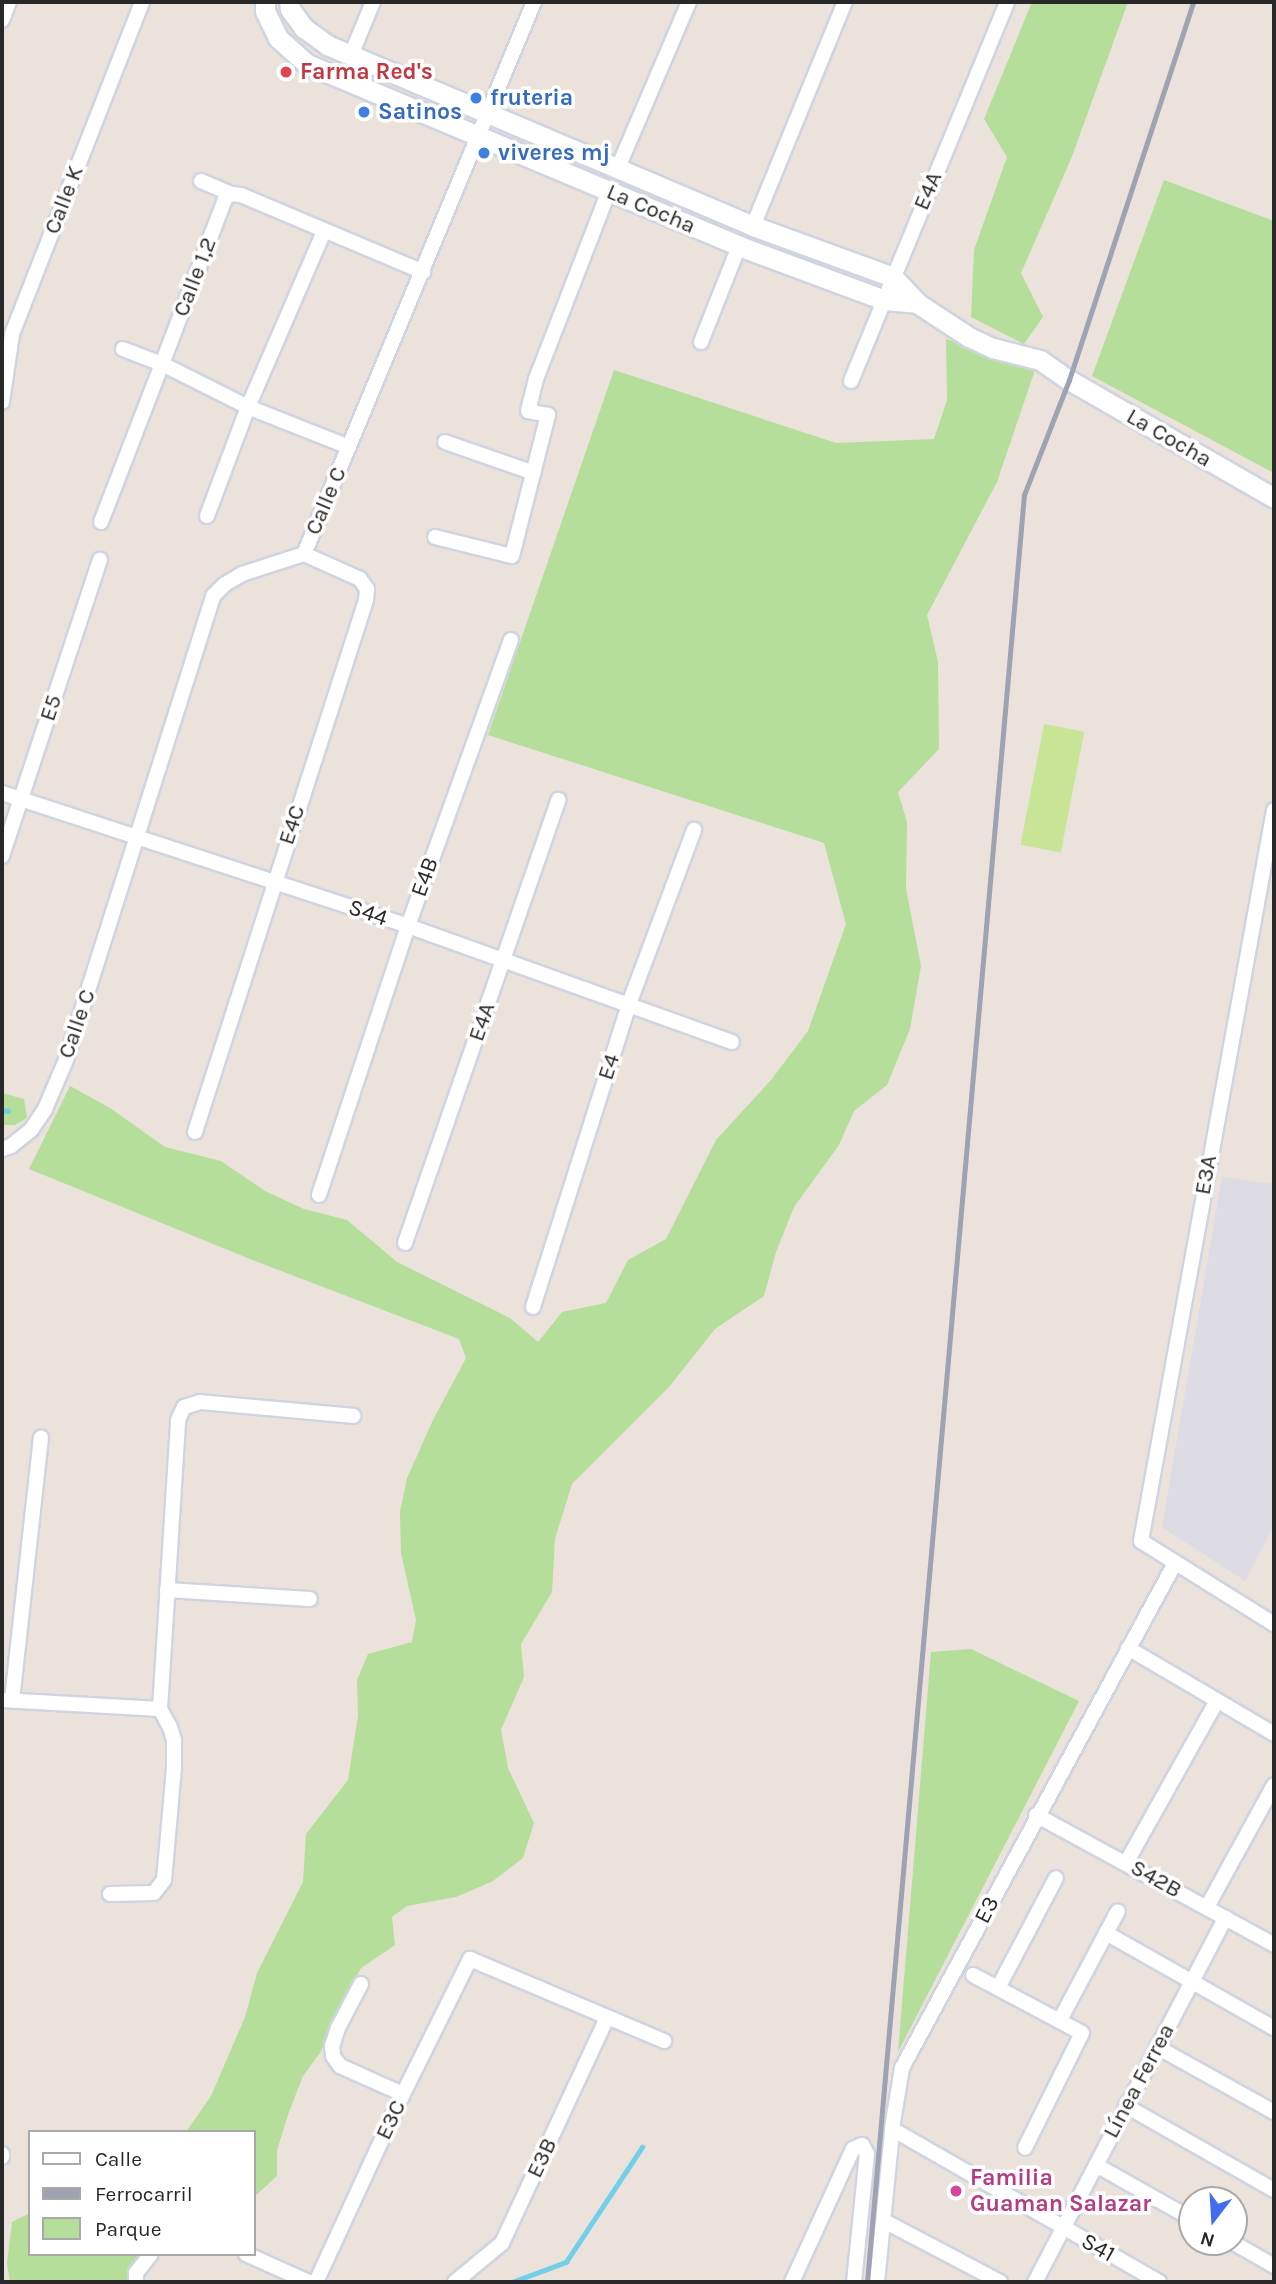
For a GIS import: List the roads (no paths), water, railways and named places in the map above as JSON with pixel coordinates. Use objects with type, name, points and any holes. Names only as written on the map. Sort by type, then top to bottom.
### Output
[{"type":"street","points":[[2,20],[9,2]]},
{"type":"street","name":"Calle K","points":[[2,402],[12,334],[142,2]]},
{"type":"street","name":"La Cocha","points":[[265,2],[265,11],[278,38],[307,64],[739,246],[884,300],[917,303]]},
{"type":"street","name":"La Cocha","points":[[289,2],[290,9],[304,28],[327,45],[753,226],[892,277],[917,303],[969,337],[993,348],[1024,354],[1274,498]]},
{"type":"street","points":[[351,55],[373,2]]},
{"type":"street","name":"Calle C","points":[[6,1148],[30,1130],[45,1109],[66,1060],[213,596],[225,584],[242,574],[304,554],[534,2]]},
{"type":"street","points":[[618,170],[689,2]]},
{"type":"street","points":[[753,226],[845,2]]},
{"type":"street","name":"E4A","points":[[851,381],[1007,2]]},
{"type":"street","points":[[201,181],[231,194],[241,195],[423,272]]},
{"type":"street","points":[[435,537],[512,556],[548,415],[528,411],[536,379],[609,191]]},
{"type":"street","name":"Calle 1,2","points":[[101,522],[225,199],[231,194]]},
{"type":"street","points":[[208,516],[248,407],[324,231]]},
{"type":"street","points":[[701,342],[739,246]]},
{"type":"street","points":[[123,349],[162,364],[248,407],[349,447]]},
{"type":"street","points":[[445,442],[534,473]]},
{"type":"street","name":"E4C","points":[[195,1132],[273,881],[366,600],[367,589],[360,579],[304,554]]},
{"type":"street","name":"E5","points":[[2,856],[100,561]]},
{"type":"street","name":"E4B","points":[[319,1195],[408,926],[511,640]]},
{"type":"street","name":"S44","points":[[2,793],[138,835],[408,926],[732,1042]]},
{"type":"street","name":"E4A","points":[[405,1243],[558,800]]},
{"type":"street","name":"E3A","points":[[1175,1563],[1141,1541],[1274,810]]},
{"type":"street","name":"E4","points":[[533,1307],[629,1004],[694,830]]},
{"type":"street","points":[[110,1894],[154,1893],[164,1880],[174,1749],[172,1732],[160,1709],[178,1420],[184,1407],[200,1402],[353,1416]]},
{"type":"street","points":[[41,1438],[7,1700],[160,1709]]},
{"type":"street","points":[[1175,1563],[1274,1624]]},
{"type":"street","name":"E3","points":[[877,2282],[892,2129],[902,2068],[1036,1815],[1175,1563]]},
{"type":"street","points":[[167,1590],[310,1599]]},
{"type":"street","points":[[1128,1648],[1274,1734]]},
{"type":"street","points":[[1126,1863],[1217,1701]]},
{"type":"street","points":[[1207,1907],[1274,1785]]},
{"type":"street","name":"S42B","points":[[1036,1815],[1274,1945]]},
{"type":"street","points":[[998,1988],[1056,1878]]},
{"type":"street","points":[[1060,2020],[1118,1911]]},
{"type":"street","name":"Línea Ferrea","points":[[1035,2282],[1225,1918]]},
{"type":"street","points":[[1106,1933],[1274,2028]]},
{"type":"street","name":"E3C","points":[[316,2282],[403,2094],[470,1959],[607,2018]]},
{"type":"street","points":[[973,1975],[1079,2029],[1081,2039],[1025,2148]]},
{"type":"street","points":[[361,1984],[331,2046],[333,2056],[340,2066],[403,2094]]},
{"type":"street","points":[[607,2018],[664,2042]]},
{"type":"street","name":"E3B","points":[[456,2282],[502,2243],[607,2018]]},
{"type":"street","points":[[1157,2047],[1274,2112]]},
{"type":"street","points":[[1126,2106],[1274,2190]]},
{"type":"street","name":"S41","points":[[892,2129],[1159,2282]]},
{"type":"street","points":[[792,2282],[853,2149],[862,2145],[867,2154],[854,2282]]},
{"type":"street","points":[[1096,2165],[1178,2211]]},
{"type":"street","points":[[884,2221],[1000,2282]]},
{"type":"street","points":[[1248,2251],[1274,2266]]},
{"type":"street","points":[[136,2282],[136,2273],[149,2256]]},
{"type":"street","points":[[250,2256],[309,2282]]},
{"type":"waterway","points":[[2,1110],[8,1111]]},
{"type":"waterway","points":[[512,2282],[566,2262],[642,2147]]},
{"type":"railway","points":[[867,2282],[1024,495],[1069,380],[1193,2]]},
{"type":"place","name":"Farma Red's","points":[[286,72]]},
{"type":"place","name":"fruteria","points":[[476,98]]},
{"type":"place","name":"Satinos","points":[[364,112]]},
{"type":"place","name":"viveres mj","points":[[484,153]]},
{"type":"place","name":"Familia Guaman Salazar","points":[[956,2191]]}]
